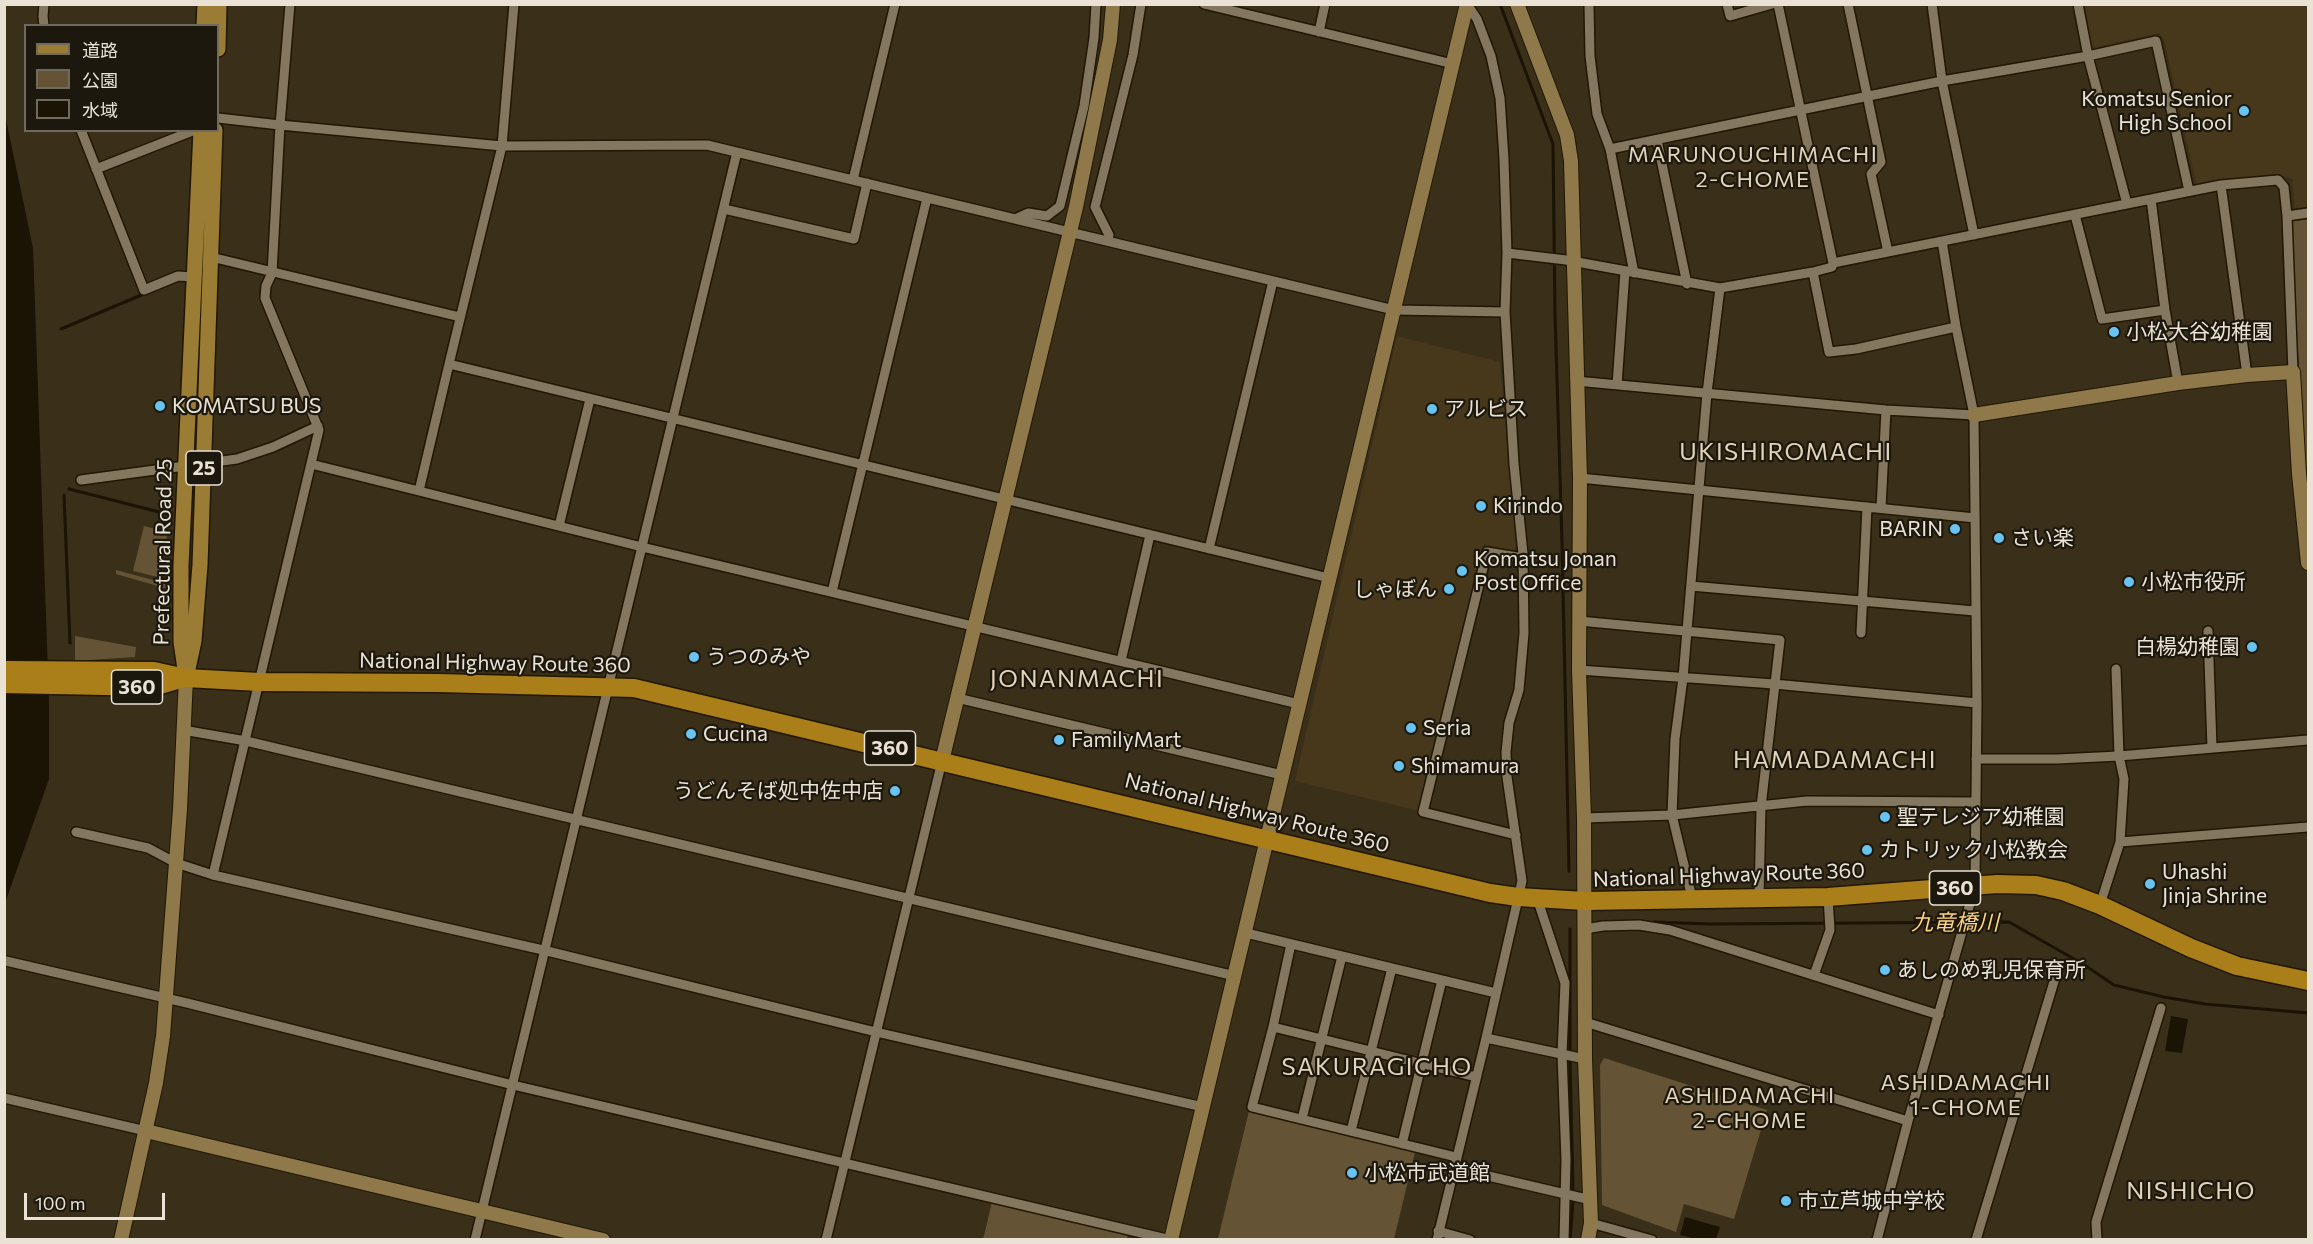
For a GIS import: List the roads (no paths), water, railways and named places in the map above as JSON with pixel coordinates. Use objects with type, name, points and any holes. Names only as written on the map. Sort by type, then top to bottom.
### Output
[{"type":"highway","name":"National Highway Route 360","points":[[4,670],[86,677]]},
{"type":"highway","name":"National Highway Route 360","points":[[4,684],[154,671],[186,678],[259,681],[634,688],[1479,890],[1527,898],[1585,901],[1828,897],[1997,884],[2036,885],[2063,891],[2100,905],[2191,948],[2237,966],[2308,981]]},
{"type":"main road","points":[[202,24],[205,4]]},
{"type":"main road","points":[[219,4],[219,24]]},
{"type":"main road","name":"Prefectural Road 25","points":[[186,678],[181,642],[185,465],[201,132]]},
{"type":"main road","name":"Prefectural Road 25","points":[[186,678],[194,641],[204,464],[215,132]]},
{"type":"street","points":[[44,4],[44,24]]},
{"type":"street","points":[[199,4],[202,24]]},
{"type":"street","points":[[219,51],[227,4]]},
{"type":"street","points":[[213,875],[320,430],[265,298],[266,286],[272,273],[280,125],[290,4]]},
{"type":"street","points":[[419,491],[502,146],[514,4]]},
{"type":"street","points":[[853,180],[895,4]]},
{"type":"street","points":[[1015,219],[1028,213],[1047,216],[1060,206],[1084,106],[1094,38],[1096,4]]},
{"type":"street","points":[[826,1239],[907,898],[1077,207],[1108,52],[1113,4]]},
{"type":"street","points":[[1108,241],[1109,235],[1095,207],[1133,55],[1141,4]]},
{"type":"street","points":[[1203,4],[1453,64]]},
{"type":"street","points":[[1319,32],[1325,4]]},
{"type":"street","points":[[1518,4],[1567,135],[1571,161],[1570,261],[1580,478],[1579,670],[1584,818],[1585,1059],[1591,1200],[1588,1239]]},
{"type":"street","points":[[1589,4],[1590,56],[1597,114],[1610,149],[1630,272],[1617,385]]},
{"type":"street","points":[[1726,4],[1730,16],[1772,4]]},
{"type":"street","points":[[1508,253],[1570,261],[1720,288],[1832,267],[1778,4]]},
{"type":"street","points":[[1848,4],[1881,162],[1871,174],[1888,252]]},
{"type":"street","points":[[1932,4],[1942,81],[1974,235]]},
{"type":"street","points":[[2078,4],[2088,56],[2127,204]]},
{"type":"street","points":[[6,961],[166,998],[513,1085],[846,1161],[1171,1239],[1467,5]]},
{"type":"street","points":[[1467,5],[1477,19],[1491,56],[1500,98],[1508,253],[1505,312],[1514,464],[1523,558],[1524,633],[1519,690],[1509,723],[1506,752],[1507,777],[1522,881],[1527,898],[1565,983],[1562,1054],[1566,1133],[1564,1239]]},
{"type":"street","points":[[1610,149],[1801,112],[1942,81],[2088,56],[2156,41],[2189,191]]},
{"type":"street","points":[[219,118],[502,146],[707,145],[1394,310],[1505,312]]},
{"type":"street","points":[[82,132],[144,290],[178,276],[194,277]]},
{"type":"street","points":[[96,169],[190,132]]},
{"type":"street","points":[[1657,140],[1688,284]]},
{"type":"street","points":[[475,1239],[737,152]]},
{"type":"street","points":[[1833,263],[2189,191],[2222,185],[2278,180],[2284,187],[2287,216],[2293,372],[2304,474],[2308,562]]},
{"type":"street","points":[[724,209],[854,239],[867,183]]},
{"type":"street","points":[[2222,185],[2247,375]]},
{"type":"street","points":[[832,592],[927,198]]},
{"type":"street","points":[[2151,199],[2165,310],[2178,382]]},
{"type":"street","points":[[2287,216],[2308,213]]},
{"type":"street","points":[[2075,214],[2102,319],[2165,310]]},
{"type":"street","points":[[1877,1239],[1975,886],[1977,703],[1974,415],[1942,241]]},
{"type":"street","points":[[211,257],[460,317]]},
{"type":"street","points":[[1813,272],[1829,352],[1856,349],[1956,327]]},
{"type":"street","points":[[1209,549],[1273,281]]},
{"type":"street","points":[[1692,898],[1672,816],[1675,739],[1683,678],[1707,393],[1720,288]]},
{"type":"street","points":[[449,364],[1329,578]]},
{"type":"street","points":[[1576,381],[1886,410],[1974,415],[2178,382],[2293,372]]},
{"type":"street","points":[[559,526],[591,399]]},
{"type":"street","points":[[1881,508],[1886,410]]},
{"type":"street","points":[[81,480],[237,459],[273,447],[318,426]]},
{"type":"street","points":[[311,464],[642,547],[1299,704]]},
{"type":"street","points":[[1580,478],[1975,518]]},
{"type":"street","points":[[1861,633],[1867,507]]},
{"type":"street","points":[[1121,661],[1150,535]]},
{"type":"street","points":[[1516,835],[1423,812],[1487,552],[1523,558]]},
{"type":"street","points":[[1691,586],[1975,611]]},
{"type":"street","points":[[1579,621],[1780,640],[1761,807],[1759,898]]},
{"type":"street","points":[[2208,632],[2212,748]]},
{"type":"street","points":[[2100,905],[2120,842],[2124,779],[2119,756],[2116,669]]},
{"type":"street","points":[[1579,670],[1775,684],[1977,703]]},
{"type":"street","points":[[121,1239],[156,1083],[166,998],[186,678]]},
{"type":"street","points":[[957,698],[1282,775]]},
{"type":"street","points":[[183,730],[246,741],[1235,976]]},
{"type":"street","points":[[1976,759],[2119,756],[2308,740]]},
{"type":"street","points":[[1584,818],[1672,816],[1837,800],[1975,802]]},
{"type":"street","points":[[2120,842],[2308,827]]},
{"type":"street","points":[[76,832],[148,848],[176,863],[213,875],[543,950],[876,1032],[1203,1107]]},
{"type":"street","points":[[1814,975],[1830,930],[1828,897]]},
{"type":"street","points":[[1470,1239],[1437,1235],[1496,993],[1527,898]]},
{"type":"street","points":[[1585,929],[1639,925],[1670,930],[1939,1015]]},
{"type":"street","points":[[1246,933],[1496,993]]},
{"type":"street","points":[[1291,944],[1252,1107],[1456,1157]]},
{"type":"street","points":[[1302,1119],[1342,956]]},
{"type":"street","points":[[1976,1239],[2058,965]]},
{"type":"street","points":[[1351,1131],[1392,968]]},
{"type":"street","points":[[1402,1144],[1442,980]]},
{"type":"street","points":[[2097,1239],[2096,1222],[2161,1008]]},
{"type":"street","points":[[1585,1022],[1908,1121]]},
{"type":"street","points":[[1272,1027],[1476,1077]]},
{"type":"street","points":[[1486,1038],[1585,1059]]},
{"type":"street","points":[[4,1098],[603,1239]]},
{"type":"street","points":[[1454,1168],[1591,1200]]},
{"type":"street","points":[[1591,1222],[1634,1237],[1653,1239]]},
{"type":"water","points":[[4,110],[33,248],[49,701],[49,779],[5,903]]},
{"type":"water","points":[[2171,1016],[2188,1019],[2182,1053],[2165,1051]]},
{"type":"water","points":[[1685,1217],[1720,1227],[1716,1239],[1697,1239],[1680,1235]]},
{"type":"waterway","points":[[1500,4],[1553,144],[1569,871]]},
{"type":"waterway","points":[[61,329],[146,293]]},
{"type":"waterway","points":[[69,489],[171,515]]},
{"type":"waterway","points":[[64,495],[70,643]]},
{"type":"waterway","name":"九竜橋川","points":[[1654,922],[1710,924],[2009,922],[2083,964],[2114,985],[2205,1004],[2308,1013]]},
{"type":"waterway","points":[[1570,929],[1570,1050]]},
{"type":"waterway","points":[[1570,1062],[1573,1190]]},
{"type":"waterway","points":[[1570,1240],[1573,1201]]},
{"type":"place","name":"Komatsu Senior High School","points":[[2244,111]]},
{"type":"place","name":"小松大谷幼稚園","points":[[2114,332]]},
{"type":"place","name":"KOMATSU BUS","points":[[160,406]]},
{"type":"place","name":"アルビス","points":[[1432,409]]},
{"type":"place","name":"Kirindo","points":[[1481,506]]},
{"type":"place","name":"BARIN","points":[[1955,529]]},
{"type":"place","name":"さい楽","points":[[1999,538]]},
{"type":"place","name":"Komatsu Jonan Post Office","points":[[1462,571]]},
{"type":"place","name":"小松市役所","points":[[2129,582]]},
{"type":"place","name":"しゃぼん","points":[[1449,589]]},
{"type":"place","name":"白楊幼稚園","points":[[2252,647]]},
{"type":"place","name":"うつのみや","points":[[694,657]]},
{"type":"place","name":"Seria","points":[[1411,728]]},
{"type":"place","name":"Cucina","points":[[691,734]]},
{"type":"place","name":"FamilyMart","points":[[1059,740]]},
{"type":"place","name":"Shimamura","points":[[1399,766]]},
{"type":"place","name":"うどんそば処中佐中店","points":[[895,791]]},
{"type":"place","name":"聖テレジア幼稚園","points":[[1885,817]]},
{"type":"place","name":"カトリック小松教会","points":[[1867,850]]},
{"type":"place","name":"Uhashi Jinja Shrine","points":[[2150,884]]},
{"type":"place","name":"あしのめ乳児保育所","points":[[1885,970]]},
{"type":"place","name":"小松市武道館","points":[[1352,1173]]},
{"type":"place","name":"市立芦城中学校","points":[[1786,1201]]},
{"type":"district","name":"MARUNOUCHIMACHI 2-CHOME","points":[[1753,168]]},
{"type":"district","name":"UKISHIROMACHI","points":[[1786,452]]},
{"type":"district","name":"JONANMACHI","points":[[1077,679]]},
{"type":"district","name":"HAMADAMACHI","points":[[1835,760]]},
{"type":"district","name":"SAKURAGICHO","points":[[1377,1067]]},
{"type":"district","name":"ASHIDAMACHI 1-CHOME","points":[[1966,1096]]},
{"type":"district","name":"ASHIDAMACHI 2-CHOME","points":[[1750,1108]]},
{"type":"district","name":"NISHICHO","points":[[2191,1191]]}]
